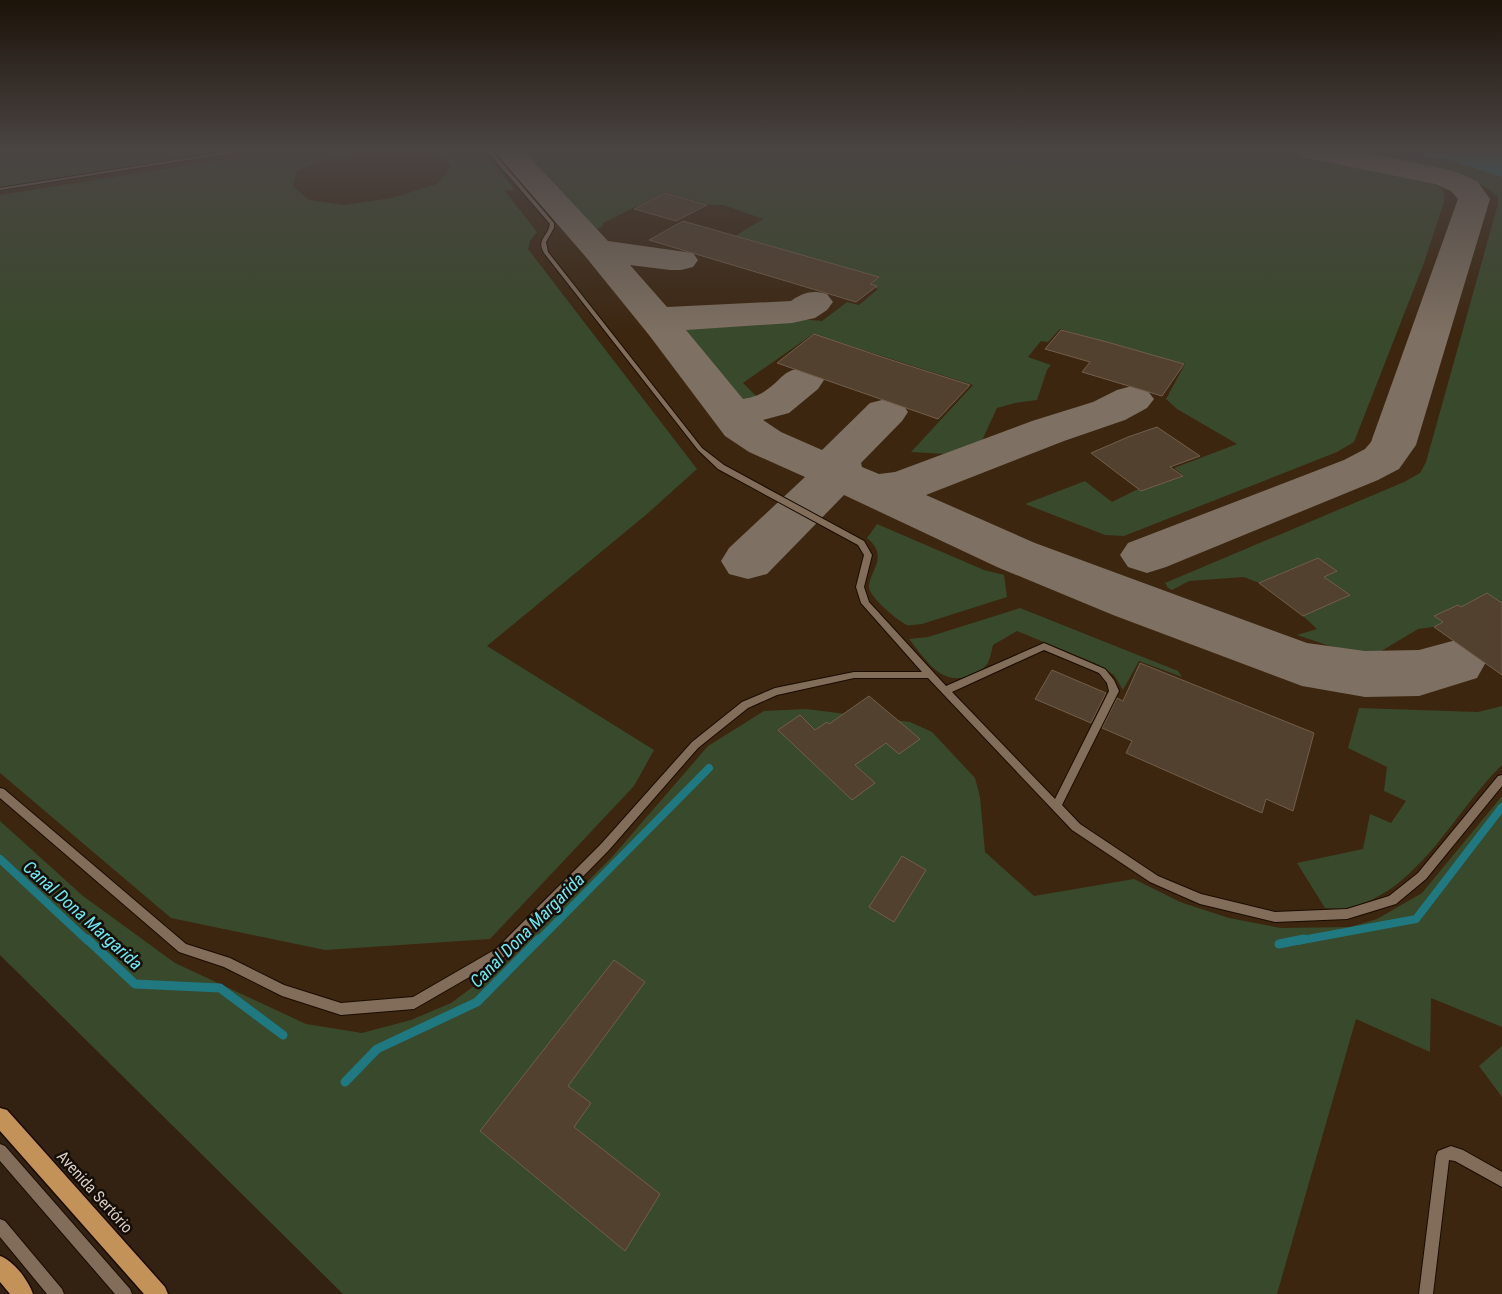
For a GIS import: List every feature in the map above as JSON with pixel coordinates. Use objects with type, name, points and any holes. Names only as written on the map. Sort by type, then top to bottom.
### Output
[{"type":"main road","name":"Avenida Sertório","points":[[0,1117],[158,1294]]},
{"type":"main road","points":[[0,1266],[23,1294]]},
{"type":"lane","points":[[541,211],[552,224],[552,228],[543,241],[542,246],[686,434],[720,467],[861,543],[868,555],[860,586],[865,603],[945,691],[1076,827],[1154,880],[1200,899],[1275,917],[1347,914],[1392,900],[1422,876],[1502,779]]},
{"type":"lane","points":[[945,691],[1044,646],[1102,671],[1111,682],[1114,691],[1056,807]]},
{"type":"lane","points":[[0,792],[183,948],[226,962],[282,990],[341,1009],[414,1003],[500,953],[605,847],[695,745],[745,705],[775,692],[854,675],[930,675]]},
{"type":"lane","points":[[0,1151],[125,1294]]},
{"type":"lane","points":[[1426,1294],[1443,1156],[1451,1153],[1458,1155],[1502,1180]]},
{"type":"lane","points":[[0,1226],[57,1294]]},
{"type":"shaded area","points":[[0,211],[1502,211],[1502,1294],[343,1294],[0,955]]},
{"type":"green space","points":[[0,211],[521,211],[537,232],[530,241],[528,249],[697,469],[647,514],[487,646],[654,750],[634,786],[490,939],[325,950],[171,918],[0,773]]},
{"type":"green space","points":[[572,211],[626,211],[603,223],[602,227],[590,231]]},
{"type":"green space","points":[[741,211],[1441,211],[1424,263],[1354,442],[1337,452],[1124,536],[1105,535],[1025,504],[1085,481],[1112,502],[1136,490],[1183,475],[1174,468],[1237,444],[1177,409],[1166,399],[1185,364],[1060,329],[1048,342],[1041,341],[1028,357],[1051,365],[1047,370],[1037,400],[997,408],[978,449],[947,454],[911,452],[973,385],[813,334],[743,383],[759,399],[739,404],[735,402],[680,334],[691,328],[707,324],[748,319],[822,321],[847,302],[859,305],[878,289],[869,285],[878,277],[735,236],[763,219]]},
{"type":"green space","points":[[1496,211],[1502,211],[1502,617],[1483,603],[1433,627],[1418,629],[1368,659],[1297,635],[1317,629],[1303,616],[1349,595],[1324,577],[1337,571],[1318,558],[1259,583],[1244,577],[1189,581],[1172,590],[1165,583],[1404,482],[1420,473],[1426,462]]},
{"type":"green space","points":[[877,524],[984,570],[1004,575],[1007,597],[922,624],[907,625],[885,608],[870,591],[870,581],[878,558],[874,545],[867,538]]},
{"type":"green space","points":[[1020,608],[1178,671],[1182,677],[1139,661],[1123,690],[1114,675],[1097,664],[1017,631],[993,645],[989,660],[982,669],[972,675],[952,678],[943,675],[928,663],[909,639],[928,637]]},
{"type":"green space","points":[[1502,706],[1502,765],[1434,848],[1395,885],[1373,899],[1345,909],[1325,908],[1297,863],[1363,849],[1370,814],[1391,823],[1406,801],[1384,791],[1387,767],[1348,748],[1359,708],[1478,712]]},
{"type":"green space","points":[[806,709],[910,722],[932,732],[975,778],[980,797],[985,852],[1034,896],[1134,879],[1180,902],[1229,918],[1281,928],[1350,927],[1377,919],[1422,893],[1502,796],[1502,1027],[1431,998],[1430,1052],[1356,1019],[1277,1294],[343,1294],[0,955],[0,821],[83,896],[175,963],[306,1024],[362,1033],[411,1020],[451,1003],[509,960],[612,857],[708,746],[764,711]]},
{"type":"green space","points":[[1502,1046],[1502,1097],[1479,1066]]},
{"type":"building","points":[[642,211],[695,211],[676,221]]},
{"type":"building","points":[[683,221],[879,277],[870,284],[877,286],[856,302],[649,240]]},
{"type":"building","points":[[1061,330],[1184,364],[1162,396],[1082,372],[1090,362],[1045,349]]},
{"type":"building","points":[[814,334],[970,385],[938,419],[777,363]]},
{"type":"building","points":[[1157,427],[1200,456],[1170,467],[1183,476],[1141,491],[1091,453],[1128,437]]},
{"type":"building","points":[[1318,558],[1337,571],[1324,577],[1350,595],[1303,616],[1259,583]]},
{"type":"building","points":[[1487,593],[1502,603],[1502,675],[1434,627],[1443,622],[1434,616],[1458,605],[1461,607]]},
{"type":"building","points":[[1140,663],[1314,733],[1293,811],[1266,799],[1262,813],[1126,753],[1132,741],[1102,728],[1117,698],[1123,701]]},
{"type":"building","points":[[1052,670],[1106,693],[1091,723],[1035,699]]},
{"type":"building","points":[[869,696],[920,739],[899,754],[886,743],[855,765],[875,783],[852,800],[778,730],[800,715],[815,730],[827,722],[829,724]]},
{"type":"building","points":[[902,856],[926,870],[894,922],[869,907]]},
{"type":"building","points":[[614,960],[645,982],[568,1086],[591,1103],[574,1127],[660,1194],[625,1251],[480,1131]]},
{"type":"waterway","name":"Canal Dona Margarida","points":[[538,941],[709,768]]},
{"type":"waterway","name":"Canal Dona Margarida","points":[[1297,941],[1416,919],[1502,807]]},
{"type":"waterway","name":"Canal Dona Margarida","points":[[0,859],[88,941]]},
{"type":"waterway","name":"Canal Dona Margarida","points":[[87,939],[135,984],[220,988],[283,1035]]},
{"type":"waterway","name":"Canal Dona Margarida","points":[[345,1082],[377,1049],[477,1002],[539,939]]},
{"type":"waterway","name":"Canal Dona Margarida","points":[[1279,944],[1304,939]]},
{"type":"taxiway","points":[[563,211],[597,249]]},
{"type":"taxiway","points":[[1147,555],[1361,470],[1382,459],[1393,445],[1470,211]]},
{"type":"taxiway","points":[[597,249],[649,258],[681,260]]},
{"type":"taxiway","points":[[597,249],[663,327],[732,415]]},
{"type":"taxiway","points":[[667,319],[792,312],[802,310],[814,302]]},
{"type":"taxiway","points":[[732,415],[774,404],[803,380]]},
{"type":"taxiway","points":[[874,490],[904,486],[1048,431],[1109,411],[1132,399]]},
{"type":"taxiway","points":[[844,477],[839,471],[837,461],[886,412]]},
{"type":"taxiway","points":[[732,415],[741,426],[765,442],[829,470]]},
{"type":"taxiway","points":[[829,470],[844,477]]},
{"type":"taxiway","points":[[829,470],[832,479]]},
{"type":"taxiway","points":[[832,479],[844,477]]},
{"type":"taxiway","points":[[844,477],[874,490]]},
{"type":"taxiway","points":[[748,561],[832,479]]},
{"type":"taxiway","points":[[874,490],[1016,555],[1302,664],[1365,674],[1419,673],[1456,662]]}]
